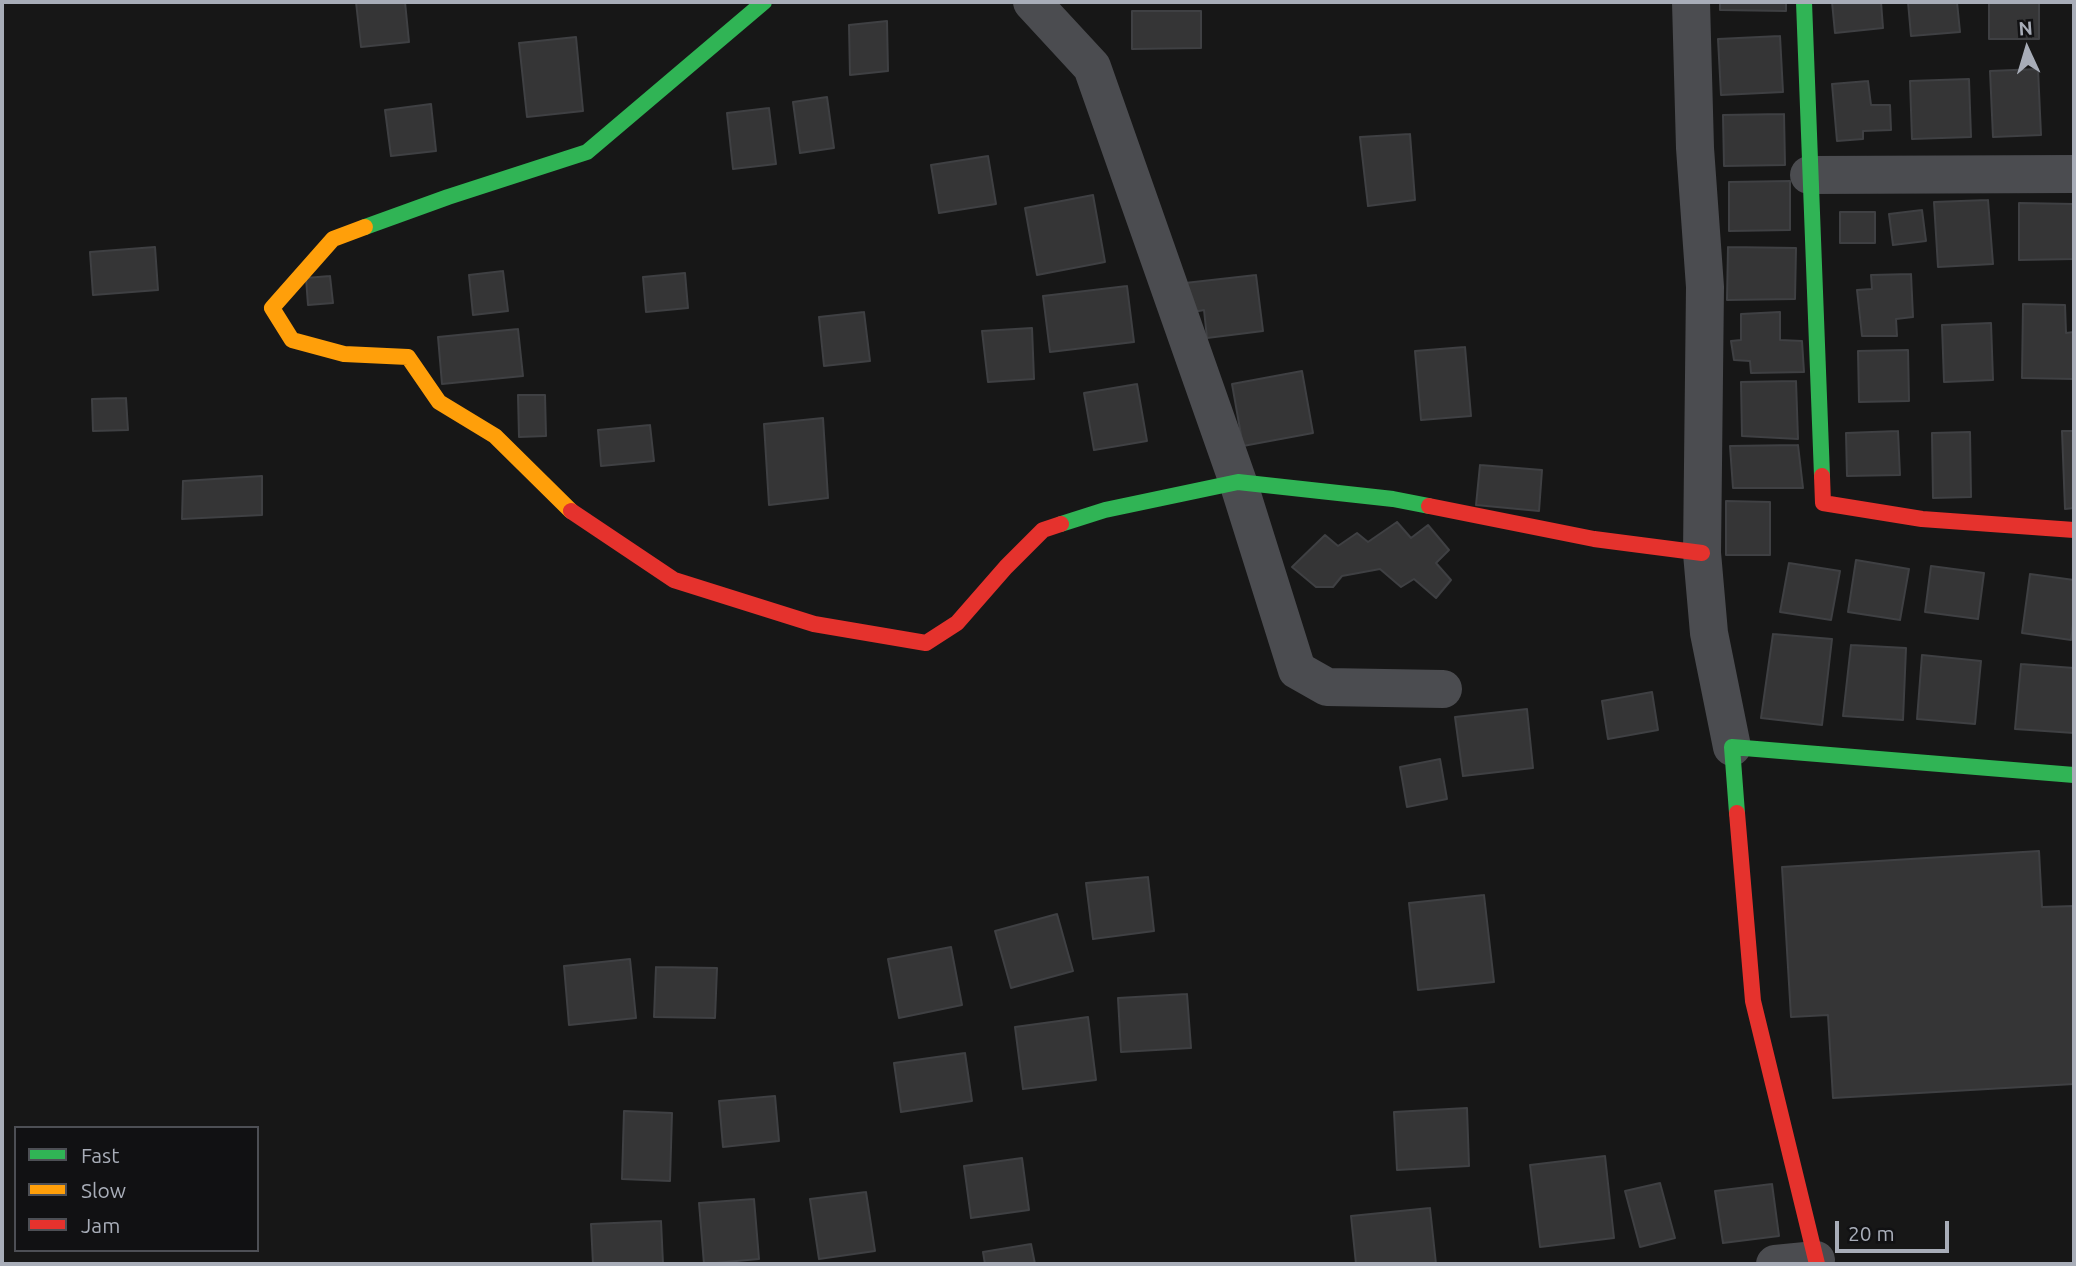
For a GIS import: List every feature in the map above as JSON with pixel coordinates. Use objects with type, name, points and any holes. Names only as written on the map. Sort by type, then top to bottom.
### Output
[{"type":"street","points":[[764,2],[587,152],[448,197],[333,239],[272,308],[292,340],[344,354],[408,357],[439,401],[495,436],[566,508],[674,580],[814,624],[926,643],[957,623],[1043,530],[1105,510],[1238,482],[1393,499],[1594,539],[1702,553]]},
{"type":"street","points":[[1032,2],[1092,67],[1238,482],[1297,670],[1327,687],[1443,689]]},
{"type":"street","points":[[1691,2],[1695,148],[1705,287],[1702,553],[1709,633],[1732,747],[1753,1001],[1817,1262],[1775,1264]]},
{"type":"street","points":[[1804,2],[1823,503],[1922,519],[2074,530]]},
{"type":"street","points":[[1809,176],[2074,174]]},
{"type":"street","points":[[1732,747],[2074,775]]},
{"type":"building","points":[[356,2],[405,2],[409,42],[361,47]]},
{"type":"building","points":[[1720,2],[1786,2],[1786,11],[1720,10]]},
{"type":"building","points":[[1832,2],[1881,2],[1883,28],[1835,33]]},
{"type":"building","points":[[1908,2],[1957,2],[1960,32],[1911,36]]},
{"type":"building","points":[[1989,2],[2039,2],[2039,39],[1989,39]]},
{"type":"building","points":[[1132,11],[1201,11],[1201,48],[1132,49]]},
{"type":"building","points":[[887,21],[888,71],[850,75],[849,25]]},
{"type":"building","points":[[1780,36],[1783,92],[1721,95],[1718,39]]},
{"type":"building","points":[[576,37],[583,111],[527,117],[519,43]]},
{"type":"building","points":[[2038,69],[2041,135],[1993,137],[1990,71]]},
{"type":"building","points":[[1969,79],[1971,137],[1912,139],[1910,81]]},
{"type":"building","points":[[1868,81],[1871,105],[1890,105],[1891,130],[1863,131],[1863,139],[1837,141],[1832,84]]},
{"type":"building","points":[[827,97],[834,148],[800,153],[793,102]]},
{"type":"building","points":[[431,104],[436,151],[391,156],[385,110]]},
{"type":"building","points":[[769,108],[776,164],[733,169],[727,113]]},
{"type":"building","points":[[1784,114],[1785,165],[1724,166],[1723,115]]},
{"type":"building","points":[[1410,134],[1415,200],[1368,206],[1360,137]]},
{"type":"building","points":[[988,156],[996,204],[939,213],[931,165]]},
{"type":"building","points":[[1790,181],[1790,230],[1729,231],[1729,182]]},
{"type":"building","points":[[1093,195],[1105,262],[1037,275],[1025,208]]},
{"type":"building","points":[[1988,200],[1993,264],[1938,267],[1934,202]]},
{"type":"building","points":[[2019,203],[2074,204],[2074,259],[2019,260]]},
{"type":"building","points":[[1922,210],[1926,241],[1893,245],[1889,214]]},
{"type":"building","points":[[1840,212],[1875,212],[1875,243],[1840,243]]},
{"type":"building","points":[[155,247],[158,290],[93,295],[90,252]]},
{"type":"building","points":[[1728,247],[1796,248],[1795,299],[1727,300]]},
{"type":"building","points":[[503,271],[508,311],[473,315],[469,275]]},
{"type":"building","points":[[685,273],[688,308],[646,312],[643,277]]},
{"type":"building","points":[[1911,274],[1913,317],[1896,319],[1897,336],[1862,336],[1857,290],[1872,289],[1871,275]]},
{"type":"building","points":[[1256,275],[1263,331],[1207,338],[1204,310],[1188,313],[1185,283]]},
{"type":"building","points":[[330,276],[333,303],[308,305],[306,278]]},
{"type":"building","points":[[1127,286],[1134,342],[1050,352],[1043,296]]},
{"type":"building","points":[[2023,304],[2065,305],[2066,333],[2074,332],[2074,379],[2022,378]]},
{"type":"building","points":[[864,312],[870,361],[824,366],[819,317]]},
{"type":"building","points":[[1780,312],[1780,340],[1802,341],[1804,372],[1751,373],[1750,361],[1734,360],[1731,341],[1741,340],[1741,314]]},
{"type":"building","points":[[1991,323],[1993,380],[1944,382],[1942,325]]},
{"type":"building","points":[[1032,328],[1034,379],[988,382],[982,331]]},
{"type":"building","points":[[518,329],[523,376],[442,384],[438,337]]},
{"type":"building","points":[[1465,347],[1471,416],[1421,420],[1415,351]]},
{"type":"building","points":[[1908,350],[1909,401],[1859,402],[1858,351]]},
{"type":"building","points":[[1302,371],[1313,433],[1243,446],[1232,384]]},
{"type":"building","points":[[1796,381],[1798,439],[1742,436],[1741,382]]},
{"type":"building","points":[[1137,384],[1147,441],[1094,450],[1084,393]]},
{"type":"building","points":[[518,395],[545,395],[546,436],[519,437]]},
{"type":"building","points":[[126,398],[128,430],[93,431],[92,399]]},
{"type":"building","points":[[823,418],[828,498],[769,505],[764,424]]},
{"type":"building","points":[[650,425],[654,461],[601,466],[598,430]]},
{"type":"building","points":[[1898,431],[1900,475],[1847,476],[1846,433]]},
{"type":"building","points":[[2062,431],[2074,431],[2074,508],[2065,509]]},
{"type":"building","points":[[1970,432],[1971,497],[1933,498],[1932,433]]},
{"type":"building","points":[[1798,445],[1803,488],[1733,488],[1730,446]]},
{"type":"building","points":[[1480,465],[1542,470],[1539,511],[1476,505]]},
{"type":"building","points":[[262,476],[262,515],[182,519],[183,481]]},
{"type":"building","points":[[1726,501],[1770,502],[1770,555],[1726,555]]},
{"type":"building","points":[[1397,522],[1411,538],[1428,525],[1449,550],[1436,563],[1451,580],[1436,598],[1414,579],[1401,587],[1380,569],[1342,576],[1333,587],[1316,587],[1292,567],[1325,535],[1338,546],[1357,533],[1368,542]]},
{"type":"building","points":[[1856,560],[1909,569],[1900,620],[1848,612]]},
{"type":"building","points":[[1789,563],[1840,571],[1831,620],[1780,612]]},
{"type":"building","points":[[1931,566],[1984,573],[1978,619],[1925,612]]},
{"type":"building","points":[[2030,574],[2074,580],[2071,640],[2022,633]]},
{"type":"building","points":[[1773,634],[1832,639],[1822,725],[1761,718]]},
{"type":"building","points":[[1851,645],[1906,648],[1903,720],[1843,716]]},
{"type":"building","points":[[1922,655],[1981,661],[1975,724],[1917,719]]},
{"type":"building","points":[[2021,664],[2074,668],[2074,733],[2015,729]]},
{"type":"building","points":[[1652,692],[1658,730],[1608,739],[1602,701]]},
{"type":"building","points":[[1527,709],[1533,768],[1463,776],[1455,717]]},
{"type":"building","points":[[1440,759],[1447,799],[1407,807],[1400,767]]},
{"type":"building","points":[[2039,851],[2042,907],[2074,906],[2074,1084],[1833,1098],[1828,1015],[1791,1017],[1782,867]]},
{"type":"building","points":[[1148,877],[1154,931],[1093,939],[1086,883]]},
{"type":"building","points":[[1484,895],[1494,982],[1418,990],[1409,903]]},
{"type":"building","points":[[1057,914],[1073,971],[1011,988],[995,931]]},
{"type":"building","points":[[951,947],[962,1005],[899,1018],[888,959]]},
{"type":"building","points":[[630,959],[636,1018],[569,1025],[564,966]]},
{"type":"building","points":[[656,967],[717,968],[715,1018],[654,1017]]},
{"type":"building","points":[[1187,994],[1191,1048],[1121,1052],[1118,998]]},
{"type":"building","points":[[1088,1017],[1096,1080],[1023,1089],[1015,1027]]},
{"type":"building","points":[[965,1053],[972,1101],[901,1112],[894,1063]]},
{"type":"building","points":[[775,1096],[779,1141],[723,1147],[719,1101]]},
{"type":"building","points":[[1467,1108],[1469,1166],[1397,1170],[1394,1112]]},
{"type":"building","points":[[624,1111],[672,1113],[670,1181],[622,1179]]},
{"type":"building","points":[[1605,1156],[1614,1238],[1540,1247],[1530,1165]]},
{"type":"building","points":[[1022,1158],[1029,1210],[971,1218],[964,1166]]},
{"type":"building","points":[[1660,1183],[1675,1238],[1640,1247],[1625,1191]]},
{"type":"building","points":[[1772,1184],[1779,1236],[1723,1243],[1715,1191]]},
{"type":"building","points":[[866,1192],[875,1251],[819,1259],[810,1199]]},
{"type":"building","points":[[754,1199],[759,1259],[704,1264],[699,1203]]},
{"type":"building","points":[[1430,1208],[1436,1264],[1356,1264],[1351,1216]]},
{"type":"building","points":[[661,1221],[663,1264],[593,1264],[591,1224]]},
{"type":"building","points":[[1031,1244],[1035,1264],[985,1264],[983,1252]]},
{"type":"traffic: fast","points":[[365,227],[587,152],[764,2]]},
{"type":"traffic: fast","points":[[1804,2],[1822,476]]},
{"type":"traffic: fast","points":[[1061,524],[1105,510],[1238,482],[1393,499],[1429,506]]},
{"type":"traffic: fast","points":[[1737,813],[1732,747],[2074,775]]},
{"type":"traffic: slow","points":[[365,227],[333,239],[272,308],[292,340],[344,354],[408,357],[439,402],[495,436],[571,511]]},
{"type":"traffic: jam","points":[[1822,476],[1823,503],[1922,519],[2074,530]]},
{"type":"traffic: jam","points":[[1429,506],[1594,539],[1702,553]]},
{"type":"traffic: jam","points":[[571,511],[674,580],[814,624],[926,643],[957,623],[1043,530],[1061,524]]},
{"type":"traffic: jam","points":[[1737,813],[1753,1001],[1817,1264]]}]
